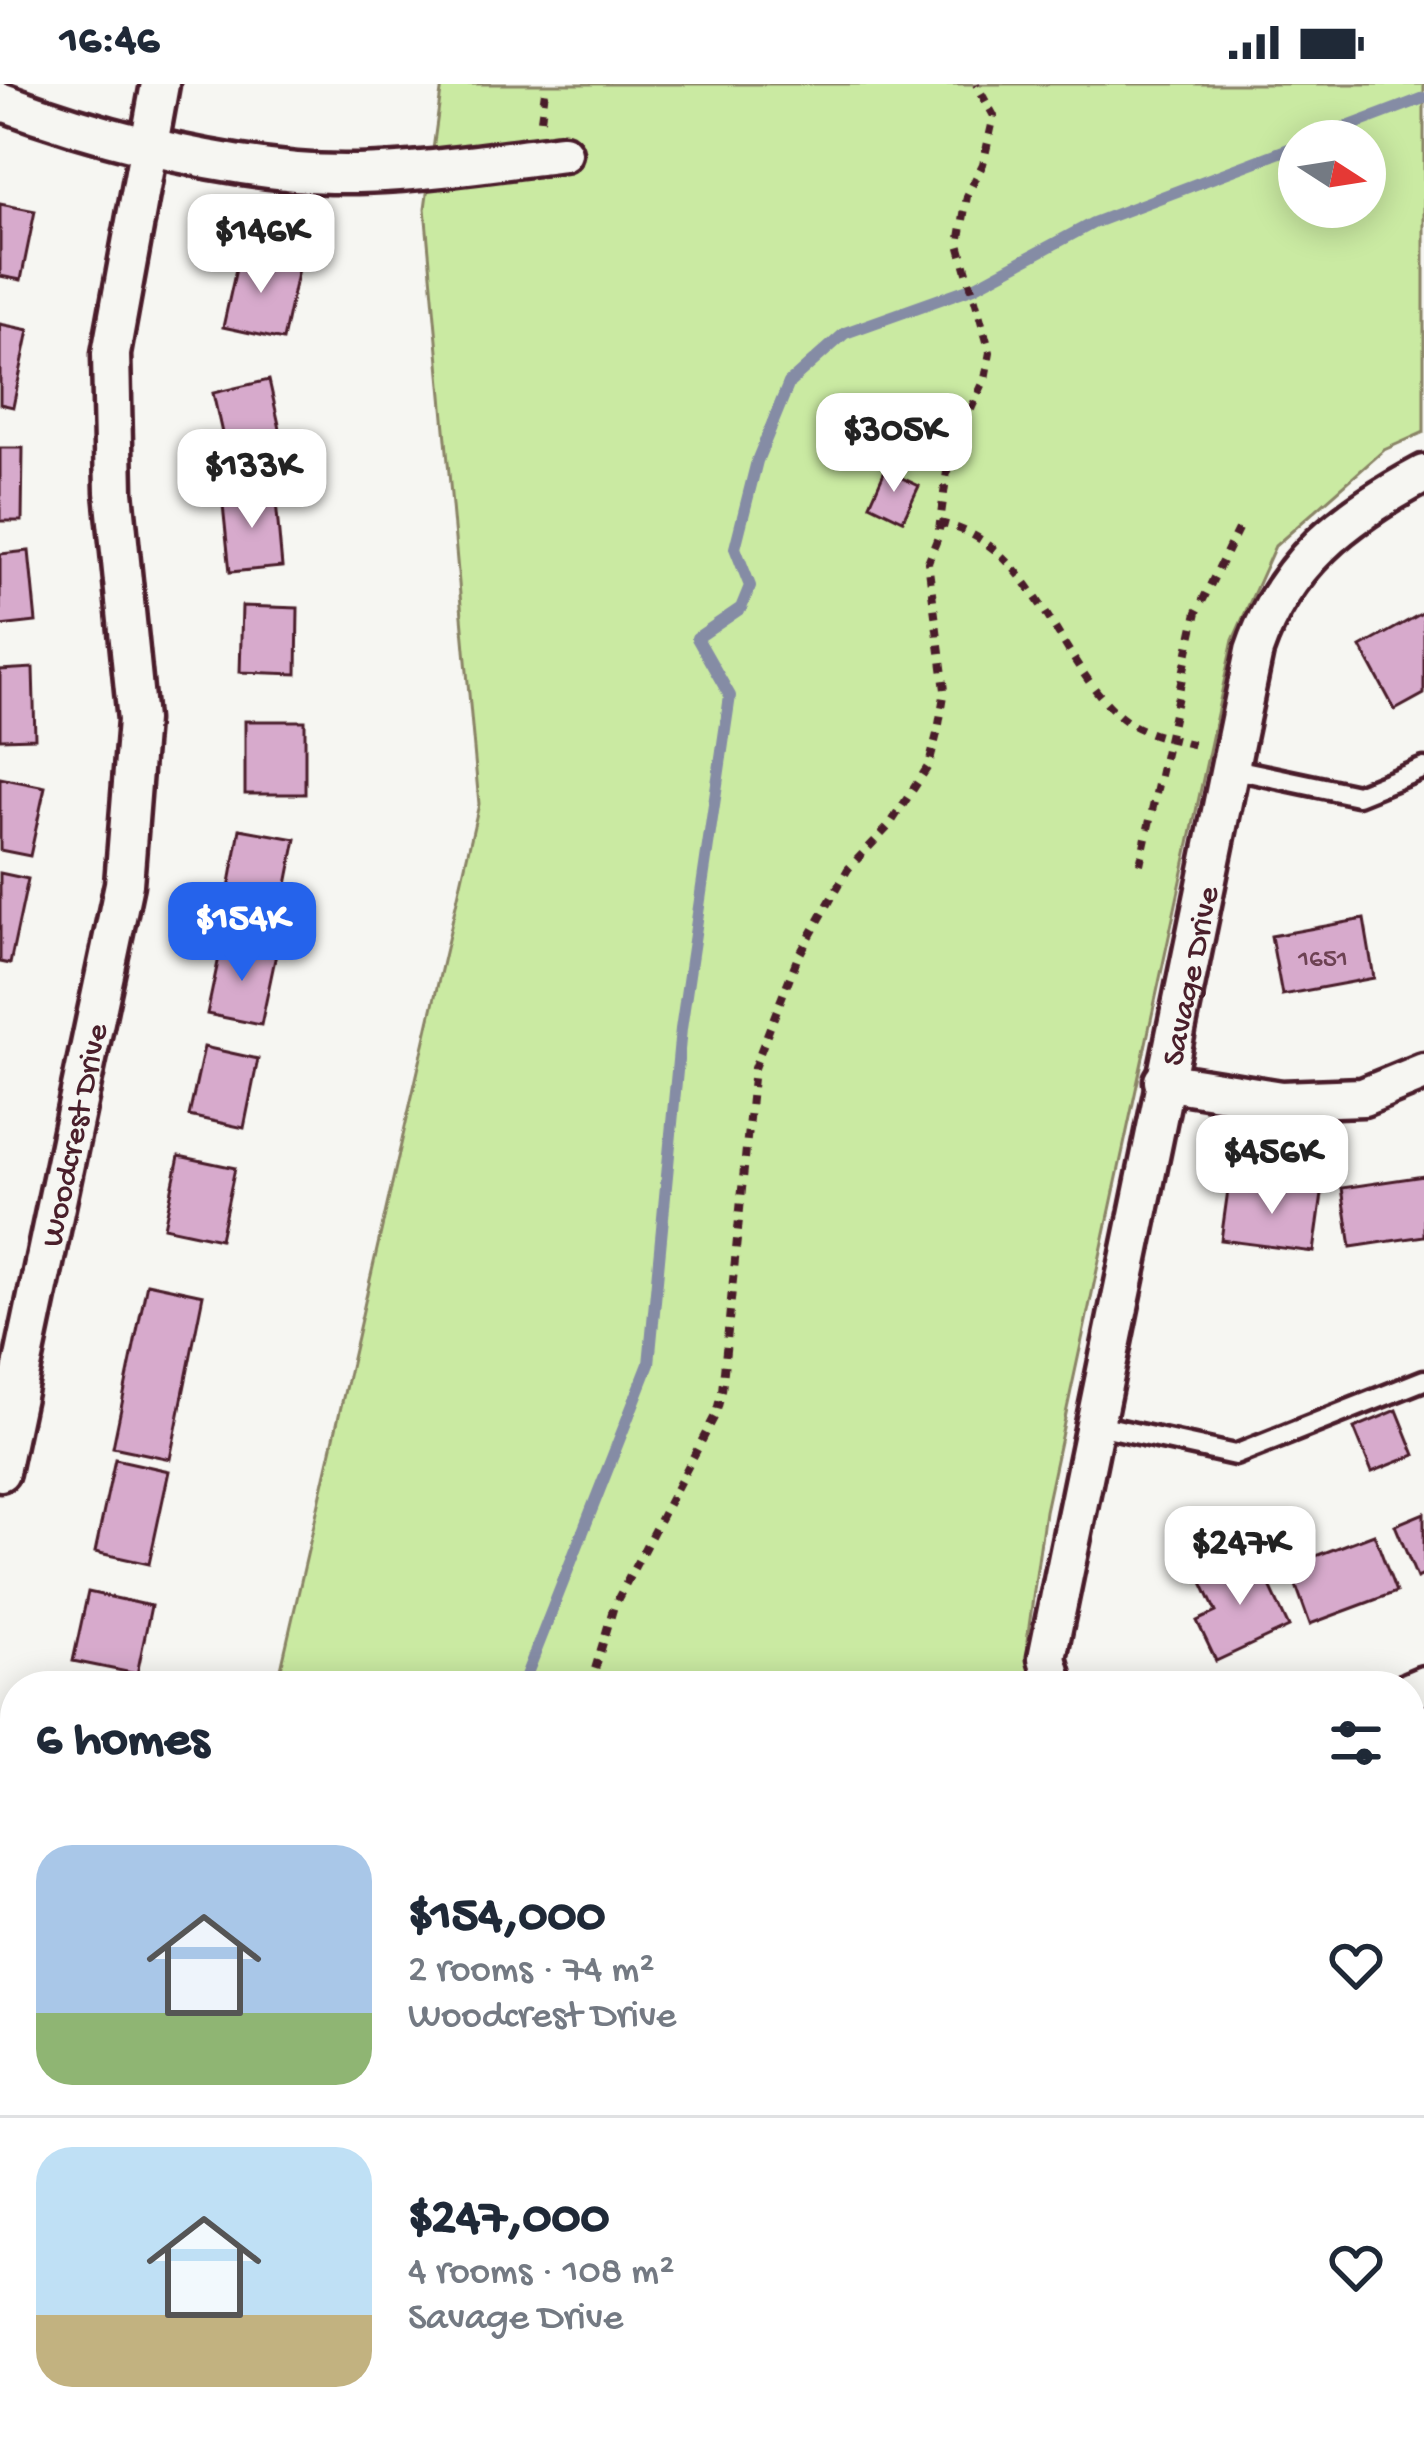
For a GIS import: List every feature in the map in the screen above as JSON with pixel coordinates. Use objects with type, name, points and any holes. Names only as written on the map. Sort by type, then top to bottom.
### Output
[{"type":"street","name":"Woodcrest Drive","points":[[0,1472],[124,884],[137,719],[114,492],[111,354],[160,84]]},
{"type":"street","points":[[0,101],[147,145],[297,172],[391,172],[562,153]]},
{"type":"street","name":"Savage Drive","points":[[1050,1671],[1046,1658],[1163,1081],[1230,761],[1266,615],[1306,559],[1356,510],[1424,474]]},
{"type":"street","points":[[1163,1081],[1301,1099],[1363,1097],[1424,1072]]},
{"type":"lane","points":[[1230,761],[1357,795],[1424,768]]},
{"type":"lane","points":[[1094,1424],[1235,1455],[1424,1381]]},
{"type":"path","points":[[594,1671],[614,1606],[716,1414],[754,1068],[765,1031],[831,896],[889,826],[928,765],[945,690],[928,562],[949,457],[985,379],[990,352],[959,244],[967,196],[983,164],[994,116],[976,84]]},
{"type":"path","points":[[939,523],[970,529],[1019,573],[1084,672],[1121,717],[1230,761]]},
{"type":"path","points":[[1140,864],[1197,612],[1238,529]]},
{"type":"green space","points":[[442,84],[1424,84],[1424,432],[1384,450],[1275,546],[1233,640],[1045,1511],[1027,1641],[1032,1671],[280,1671],[479,804],[425,208]]},
{"type":"building","points":[[0,204],[35,211],[21,280],[0,276]]},
{"type":"building","points":[[240,251],[299,264],[283,340],[223,327]]},
{"type":"building","points":[[0,324],[29,330],[13,407],[0,404]]},
{"type":"building","points":[[269,380],[284,447],[228,460],[213,393]]},
{"type":"building","points":[[0,448],[23,448],[22,521],[0,521]]},
{"type":"building","points":[[885,470],[919,486],[903,520],[870,504]]},
{"type":"building","points":[[275,490],[282,567],[230,572],[222,495]]},
{"type":"building","points":[[29,551],[36,622],[0,626],[0,554]]},
{"type":"building","points":[[242,606],[298,608],[297,674],[240,672]]},
{"type":"building","points":[[1424,612],[1424,694],[1395,710],[1361,647]]},
{"type":"building","points":[[33,668],[35,738],[0,739],[0,670]]},
{"type":"building","points":[[245,721],[305,721],[305,794],[245,794]]},
{"type":"building","points":[[0,778],[45,787],[30,856],[0,850]]},
{"type":"building","points":[[240,829],[296,839],[282,910],[227,899]]},
{"type":"building","points":[[0,873],[28,879],[10,964],[0,962]]},
{"type":"building","points":[[1364,919],[1374,978],[1282,995],[1271,936]]},
{"type":"building","points":[[222,943],[276,954],[261,1025],[207,1014]]},
{"type":"building","points":[[204,1047],[258,1059],[244,1128],[189,1116]]},
{"type":"building","points":[[179,1156],[235,1168],[220,1239],[164,1227]]},
{"type":"building","points":[[1424,1176],[1424,1236],[1351,1247],[1342,1188]]},
{"type":"building","points":[[1229,1183],[1322,1194],[1314,1252],[1221,1240]]},
{"type":"building","points":[[147,1283],[203,1295],[170,1459],[113,1447]]},
{"type":"building","points":[[1397,1410],[1415,1455],[1372,1472],[1354,1428]]},
{"type":"building","points":[[115,1459],[169,1471],[149,1564],[95,1552]]},
{"type":"building","points":[[1424,1513],[1424,1575],[1417,1578],[1395,1525]]},
{"type":"building","points":[[1374,1534],[1396,1592],[1310,1624],[1289,1566]]},
{"type":"building","points":[[1254,1552],[1289,1627],[1216,1661],[1197,1621],[1216,1612],[1200,1578]]},
{"type":"building","points":[[88,1592],[151,1606],[138,1671],[73,1661]]},
{"type":"waterway","points":[[1366,120],[1424,98]]},
{"type":"waterway","points":[[528,1671],[649,1364],[681,1029],[730,696],[697,638],[741,608],[750,586],[735,548],[757,461],[789,383],[845,333],[974,287],[1093,223],[1278,153]]}]
